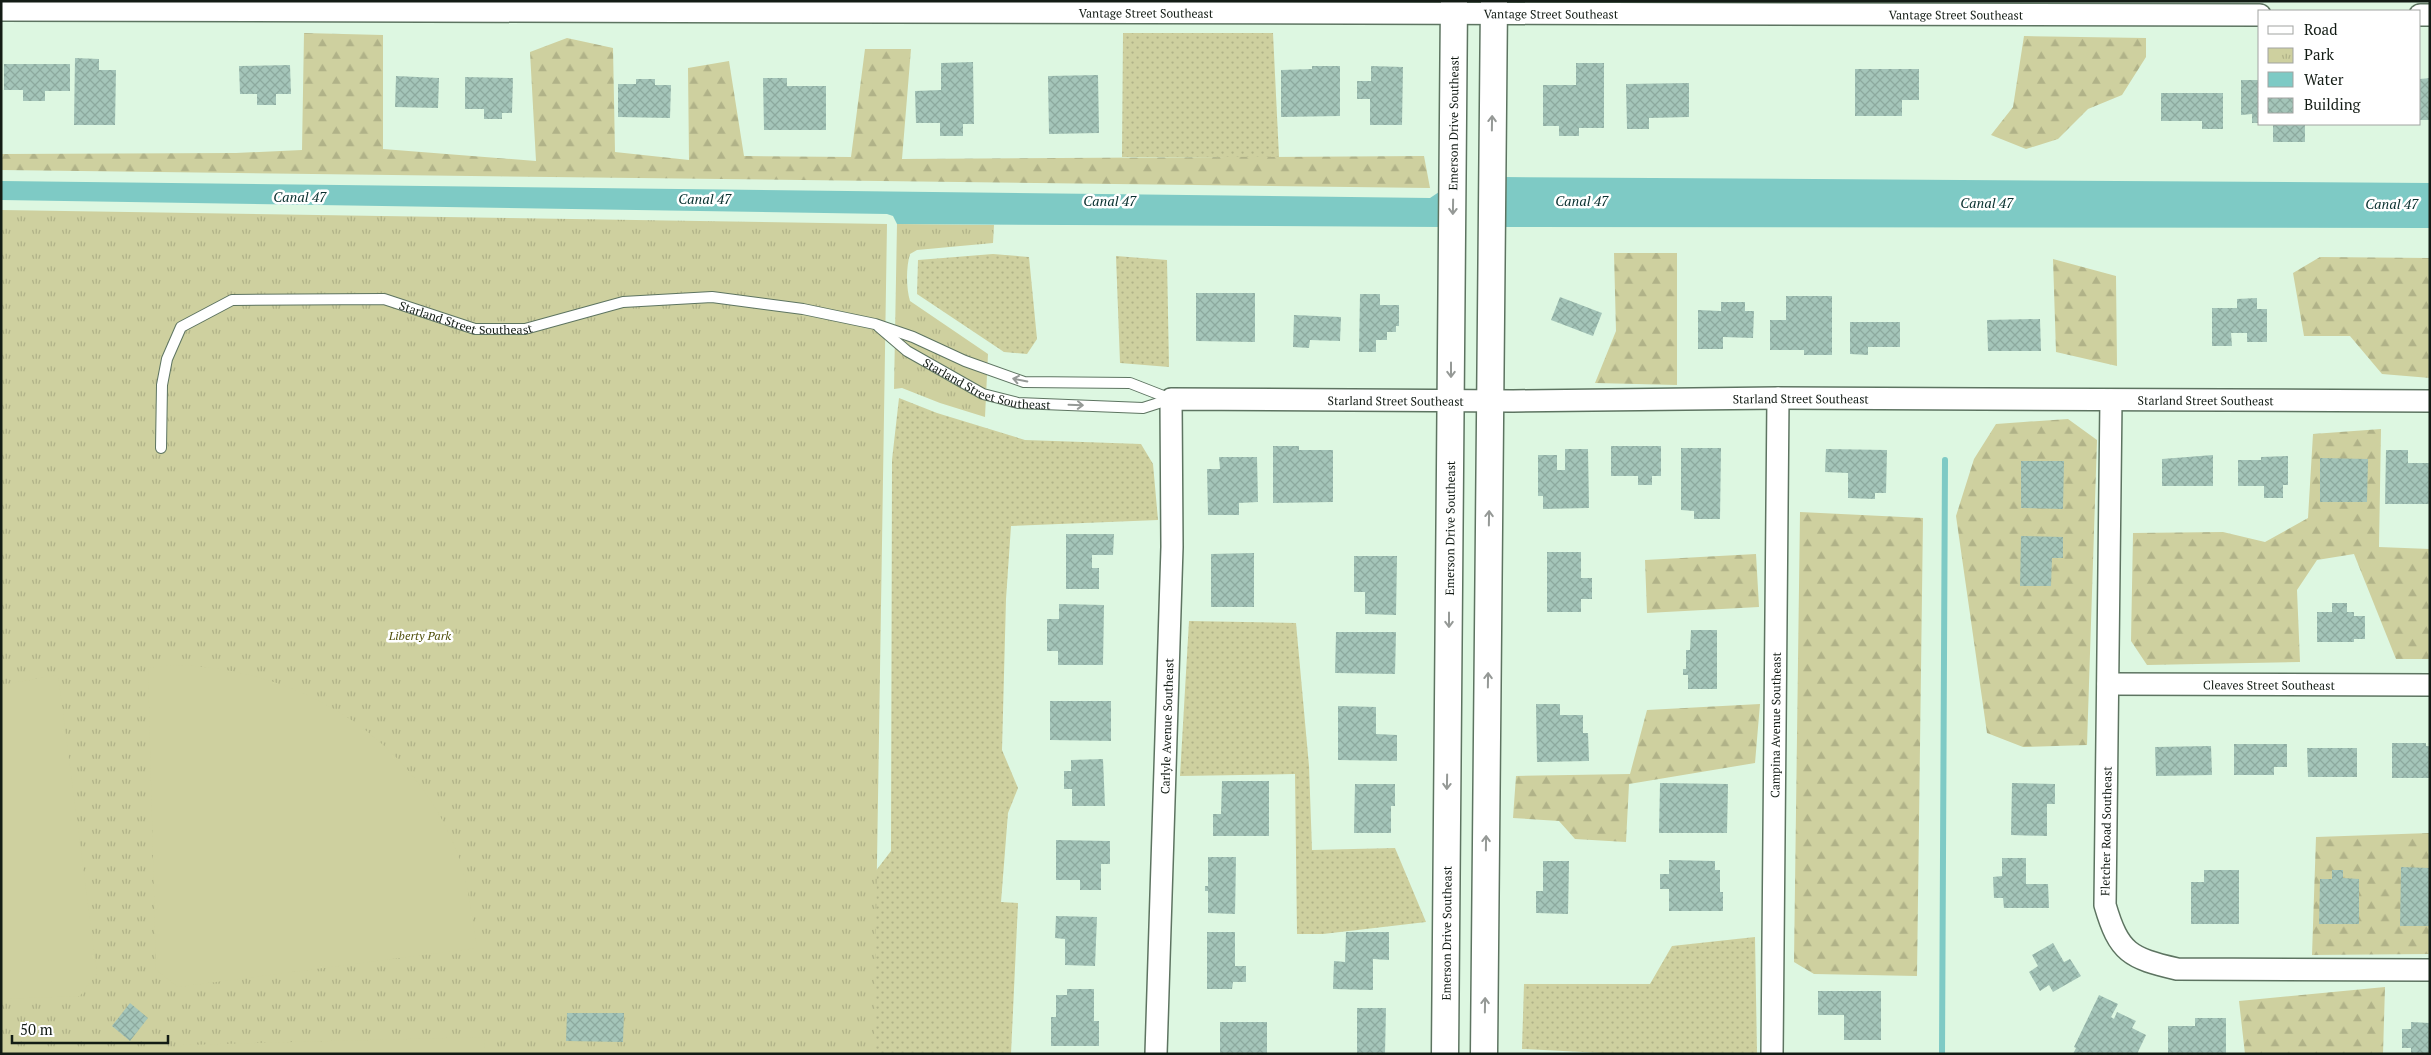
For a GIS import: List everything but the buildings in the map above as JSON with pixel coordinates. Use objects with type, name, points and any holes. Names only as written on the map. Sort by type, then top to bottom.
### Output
[{"type":"street","name":"Vantage Street Southeast","points":[[1,10],[832,6],[1494,7],[2258,15]]},
{"type":"street","name":"Emerson Drive Southeast","points":[[1445,1054],[1454,7]]},
{"type":"street","points":[[1484,1054],[1494,7]]},
{"type":"street","name":"Starland Street Southeast","points":[[1171,399],[1490,401],[1778,398],[2430,401]]},
{"type":"street","name":"Campina Avenue Southeast","points":[[1772,1054],[1778,398]]},
{"type":"street","name":"Carlyle Avenue Southeast","points":[[1156,1054],[1172,547],[1171,399]]},
{"type":"street","name":"Fletcher Road Southeast","points":[[2111,400],[2105,905],[2113,932],[2125,949],[2149,962],[2177,969],[2430,970]]},
{"type":"street","name":"Cleaves Street Southeast","points":[[2108,684],[2430,685]]},
{"type":"lane","name":"Starland Street Southeast","points":[[161,448],[162,385],[165,368],[181,327],[232,300],[384,299],[475,329],[525,329],[623,302],[712,297],[804,309],[875,324],[912,336],[965,361],[1024,382],[1130,383],[1171,399]]},
{"type":"lane","name":"Starland Street Southeast","points":[[875,324],[907,351],[983,394],[1018,403],[1143,408],[1171,399]]},
{"type":"green space","points":[[304,33],[383,35],[383,149],[536,161],[530,52],[567,38],[613,48],[615,152],[689,160],[688,68],[729,61],[744,156],[851,157],[865,49],[911,49],[902,159],[1424,156],[1430,188],[1,170],[1,154],[236,153],[302,150]]},
{"type":"green space","points":[[1123,33],[1273,33],[1279,157],[1122,157]]},
{"type":"green space","points":[[2024,36],[2146,38],[2146,57],[2122,95],[2088,109],[2058,139],[2026,149],[1991,135],[2013,107]]},
{"type":"green space","name":"Liberty Park","points":[[1,210],[887,224],[874,1054],[1,1054]]},
{"type":"green space","points":[[897,224],[994,225],[993,243],[917,250],[910,254],[907,271],[910,301],[988,354],[985,417],[940,403],[902,388],[894,389]]},
{"type":"green space","points":[[1614,253],[1677,253],[1677,385],[1595,383],[1616,331]]},
{"type":"green space","points":[[993,254],[1029,257],[1037,339],[1027,354],[1004,352],[917,294],[918,260]]},
{"type":"green space","points":[[1116,256],[1167,260],[1169,367],[1120,363]]},
{"type":"green space","points":[[2320,257],[2430,258],[2430,378],[2382,374],[2350,336],[2304,336],[2293,273]]},
{"type":"green space","points":[[2053,259],[2116,276],[2117,366],[2056,352]]},
{"type":"green space","points":[[899,398],[937,413],[1025,440],[1141,444],[1153,464],[1158,520],[1011,526],[1006,599],[1002,750],[1018,788],[1008,813],[1001,902],[1018,903],[1011,1054],[805,1054],[839,919],[891,851],[892,460]]},
{"type":"green space","points":[[2068,419],[2097,440],[2087,745],[2023,747],[1987,733],[1956,516],[1974,459],[1996,424]]},
{"type":"green space","points":[[2381,429],[2379,547],[2430,549],[2430,659],[2396,659],[2354,554],[2317,560],[2297,590],[2300,662],[2147,665],[2131,641],[2133,533],[2223,532],[2265,542],[2308,518],[2313,434]]},
{"type":"green space","points":[[1800,512],[1923,518],[1917,976],[1814,974],[1794,962]]},
{"type":"green space","points":[[1756,554],[1759,607],[1647,613],[1645,560]]},
{"type":"green space","points":[[1189,621],[1296,623],[1309,766],[1312,850],[1395,848],[1426,922],[1323,934],[1297,934],[1295,774],[1180,776]]},
{"type":"green space","points":[[174,665],[220,669],[264,679],[305,694],[344,715],[380,742],[411,773],[437,810],[457,852],[467,887],[477,948],[178,987],[156,970],[148,668]]},
{"type":"green space","points":[[58,675],[97,973],[80,996],[1,999],[1,685]]},
{"type":"green space","points":[[1760,704],[1755,763],[1629,784],[1626,842],[1575,839],[1559,821],[1513,818],[1516,776],[1630,774],[1647,710]]},
{"type":"green space","points":[[2430,833],[2430,954],[2312,955],[2316,837]]},
{"type":"green space","points":[[1755,937],[1757,1054],[1622,1054],[1522,1049],[1524,984],[1650,984],[1672,946]]},
{"type":"green space","points":[[2385,987],[2383,1054],[2245,1054],[2239,1001]]},
{"type":"green space","points":[[484,1037],[485,1054],[175,1054],[182,1045]]},
{"type":"water","name":"Canal 47","points":[[1438,177],[1442,177],[1442,227],[897,224],[893,216],[887,214],[1,200],[1,181],[1430,198],[1439,192]]},
{"type":"water","name":"Canal 47","points":[[1503,177],[2430,183],[2430,228],[1502,227]]},
{"type":"waterway","points":[[1942,1054],[1945,460]]}]
